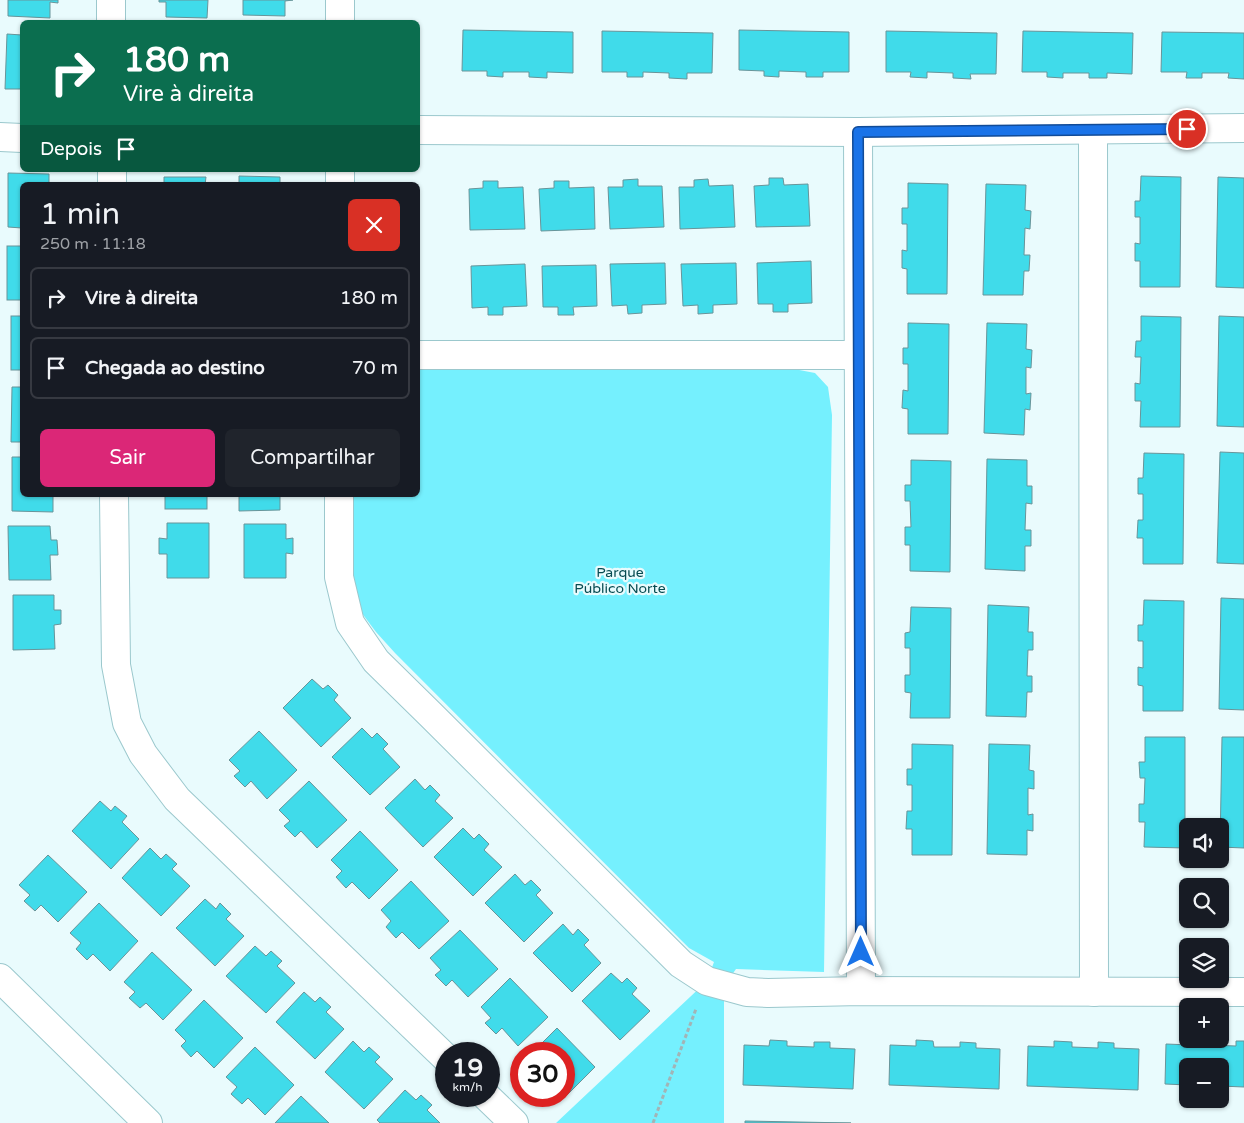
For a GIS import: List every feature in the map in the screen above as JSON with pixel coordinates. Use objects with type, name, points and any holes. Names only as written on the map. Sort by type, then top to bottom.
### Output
[{"type":"street","points":[[111,0],[111,20]]},
{"type":"street","points":[[340,0],[340,20]]},
{"type":"street","points":[[420,130],[858,132],[1244,128]]},
{"type":"street","points":[[1093,130],[1094,992]]},
{"type":"street","points":[[858,132],[861,991]]},
{"type":"street","points":[[0,137],[20,138]]},
{"type":"street","points":[[420,356],[858,355]]},
{"type":"street","points":[[114,497],[116,665],[126,723],[143,754],[177,799],[435,1047]]},
{"type":"street","points":[[339,497],[339,577],[350,623],[376,662],[445,728],[681,964],[707,981],[746,992],[768,993],[861,991],[1244,992]]},
{"type":"street","points":[[0,978],[148,1123]]},
{"type":"street","points":[[497,1107],[514,1123]]},
{"type":"path","points":[[653,1123],[707,981]]},
{"type":"green space","name":"Parque Público Norte","points":[[794,369],[815,373],[828,387],[832,415],[824,972],[736,969],[724,986],[724,1123],[556,1123],[707,981],[714,962],[689,948],[395,653],[361,612],[351,581],[351,497],[420,497],[420,370]]},
{"type":"building","points":[[8,0],[58,0],[58,3],[50,2],[50,18],[8,16]]},
{"type":"building","points":[[159,0],[208,0],[207,18],[166,17],[166,2],[159,2]]},
{"type":"building","points":[[243,0],[293,0],[285,1],[285,16],[243,15]]},
{"type":"building","points":[[463,30],[573,32],[573,73],[547,72],[547,78],[529,77],[529,72],[503,72],[503,77],[487,76],[487,71],[462,71]]},
{"type":"building","points":[[739,30],[849,32],[849,72],[823,72],[823,77],[806,77],[806,72],[779,71],[779,77],[764,76],[764,71],[739,70]]},
{"type":"building","points":[[602,31],[713,33],[712,73],[687,73],[687,79],[669,78],[669,73],[643,72],[643,77],[627,77],[627,72],[602,72]]},
{"type":"building","points":[[886,31],[997,33],[996,74],[970,74],[971,79],[953,78],[953,73],[927,72],[927,78],[910,77],[911,72],[886,72]]},
{"type":"building","points":[[1023,31],[1133,33],[1132,74],[1107,73],[1107,78],[1089,78],[1089,73],[1063,73],[1063,78],[1047,77],[1047,72],[1022,72]]},
{"type":"building","points":[[1162,32],[1244,33],[1244,79],[1228,78],[1229,73],[1202,73],[1202,78],[1186,78],[1187,72],[1161,72]]},
{"type":"building","points":[[7,34],[20,35],[20,89],[5,89]]},
{"type":"building","points":[[8,173],[49,174],[49,182],[20,182],[20,228],[8,227]]},
{"type":"building","points":[[239,176],[280,177],[280,182],[239,182]]},
{"type":"building","points":[[1141,176],[1181,177],[1180,287],[1140,287],[1140,261],[1135,261],[1135,243],[1140,244],[1140,217],[1135,217],[1135,201],[1140,201]]},
{"type":"building","points":[[164,177],[206,177],[205,182],[164,182]]},
{"type":"building","points":[[1218,177],[1244,178],[1244,288],[1216,287]]},
{"type":"building","points":[[769,178],[783,178],[784,185],[808,184],[810,226],[756,227],[754,186],[769,185]]},
{"type":"building","points":[[638,179],[638,186],[662,186],[664,227],[610,229],[608,187],[623,187],[623,180]]},
{"type":"building","points":[[708,179],[709,186],[733,185],[735,227],[680,229],[679,187],[694,187],[694,180]]},
{"type":"building","points":[[483,181],[498,181],[498,188],[523,187],[525,229],[470,230],[469,189],[483,188]]},
{"type":"building","points":[[554,181],[569,181],[569,188],[594,187],[595,229],[541,231],[539,189],[554,188]]},
{"type":"building","points":[[908,183],[948,184],[947,294],[907,294],[907,269],[902,268],[902,250],[907,251],[907,224],[902,224],[902,208],[908,208]]},
{"type":"building","points":[[986,184],[1026,185],[1025,210],[1031,211],[1030,229],[1025,228],[1024,255],[1030,255],[1029,271],[1024,271],[1023,295],[983,295]]},
{"type":"building","points":[[7,246],[20,246],[20,300],[7,300]]},
{"type":"building","points":[[811,261],[812,303],[788,304],[788,312],[773,312],[773,304],[758,304],[757,263]]},
{"type":"building","points":[[665,263],[666,304],[642,305],[642,313],[628,314],[627,305],[612,306],[610,264]]},
{"type":"building","points":[[736,263],[737,304],[713,305],[713,313],[698,314],[698,305],[683,306],[681,264]]},
{"type":"building","points":[[525,264],[527,306],[503,307],[503,315],[488,315],[488,307],[472,308],[471,266]]},
{"type":"building","points":[[596,265],[597,306],[573,307],[574,315],[558,315],[558,307],[543,307],[542,266]]},
{"type":"building","points":[[11,316],[20,316],[20,370],[11,370]]},
{"type":"building","points":[[1141,316],[1181,317],[1180,427],[1140,427],[1141,401],[1135,401],[1135,383],[1140,384],[1141,357],[1135,357],[1136,341],[1141,341]]},
{"type":"building","points":[[1219,316],[1244,317],[1244,427],[1217,426]]},
{"type":"building","points":[[908,323],[949,324],[948,434],[908,434],[908,409],[902,408],[903,390],[908,391],[908,364],[903,364],[903,348],[908,348]]},
{"type":"building","points":[[987,323],[1027,324],[1026,349],[1032,350],[1031,368],[1026,367],[1026,394],[1031,393],[1030,410],[1025,409],[1024,435],[984,433]]},
{"type":"building","points":[[12,387],[20,387],[20,442],[11,442]]},
{"type":"building","points":[[1220,452],[1244,453],[1244,564],[1217,563]]},
{"type":"building","points":[[1144,453],[1184,454],[1183,564],[1143,564],[1143,538],[1137,538],[1138,520],[1143,520],[1143,494],[1138,494],[1138,478],[1143,478]]},
{"type":"building","points":[[12,457],[20,457],[20,497],[53,497],[53,512],[12,511]]},
{"type":"building","points":[[987,459],[1027,460],[1027,486],[1032,486],[1032,504],[1026,503],[1025,530],[1031,530],[1031,546],[1025,546],[1025,571],[985,569]]},
{"type":"building","points":[[911,460],[951,461],[950,572],[910,571],[910,545],[905,545],[905,527],[911,527],[910,501],[905,501],[905,485],[911,485]]},
{"type":"building","points":[[165,497],[207,497],[207,509],[165,509]]},
{"type":"building","points":[[239,497],[280,497],[280,510],[239,511]]},
{"type":"building","points":[[167,523],[209,523],[209,578],[167,578],[167,554],[159,554],[159,538],[167,539]]},
{"type":"building","points":[[244,524],[286,524],[286,539],[293,538],[293,554],[286,553],[286,578],[244,578]]},
{"type":"building","points":[[8,526],[50,526],[51,540],[57,540],[58,555],[50,555],[51,580],[9,580]]},
{"type":"building","points":[[13,595],[54,595],[54,610],[61,610],[61,624],[54,625],[55,649],[13,650]]},
{"type":"building","points":[[1221,598],[1244,599],[1244,710],[1219,709]]},
{"type":"building","points":[[1144,600],[1184,601],[1183,711],[1143,711],[1143,686],[1138,685],[1138,667],[1143,668],[1143,641],[1138,641],[1138,625],[1143,625]]},
{"type":"building","points":[[988,605],[1029,607],[1028,632],[1033,632],[1033,650],[1028,650],[1027,676],[1032,676],[1032,692],[1027,692],[1026,717],[986,716]]},
{"type":"building","points":[[911,607],[951,608],[950,718],[910,718],[911,693],[905,692],[905,675],[910,675],[910,648],[905,648],[905,633],[910,632]]},
{"type":"building","points":[[312,679],[323,689],[328,685],[338,695],[334,700],[351,718],[321,747],[283,708]]},
{"type":"building","points":[[362,728],[372,738],[377,733],[388,744],[383,749],[400,767],[370,795],[332,757]]},
{"type":"building","points":[[259,731],[297,770],[267,799],[251,781],[245,787],[234,776],[240,771],[229,760]]},
{"type":"building","points":[[1145,737],[1185,737],[1185,818],[1179,818],[1179,848],[1144,847],[1145,822],[1139,822],[1139,804],[1144,804],[1145,778],[1140,778],[1139,762],[1145,762]]},
{"type":"building","points":[[1222,737],[1244,737],[1244,848],[1229,847],[1229,818],[1221,818]]},
{"type":"building","points":[[912,744],[953,745],[952,855],[912,855],[912,829],[906,829],[907,811],[912,811],[912,785],[907,785],[907,769],[912,769]]},
{"type":"building","points":[[989,744],[1030,745],[1029,770],[1034,771],[1034,789],[1028,788],[1028,815],[1033,814],[1033,831],[1027,830],[1027,855],[987,854]]},
{"type":"building","points":[[415,779],[425,790],[430,785],[440,795],[435,801],[453,818],[423,847],[385,808]]},
{"type":"building","points":[[309,781],[347,820],[317,848],[301,831],[295,837],[284,826],[290,821],[279,810]]},
{"type":"building","points":[[100,801],[111,811],[115,806],[127,816],[122,822],[139,839],[111,869],[72,831]]},
{"type":"building","points":[[463,828],[474,839],[479,834],[489,844],[484,850],[502,867],[473,896],[434,857]]},
{"type":"building","points":[[360,831],[398,870],[369,899],[352,882],[346,888],[336,877],[342,871],[331,860]]},
{"type":"building","points":[[150,848],[161,859],[166,854],[177,864],[172,869],[190,886],[161,916],[122,878]]},
{"type":"building","points":[[48,855],[87,892],[58,922],[41,905],[35,911],[24,901],[30,895],[19,885]]},
{"type":"building","points":[[515,874],[525,885],[531,880],[541,890],[536,895],[553,913],[524,942],[485,903]]},
{"type":"building","points":[[411,881],[449,921],[419,949],[402,932],[396,938],[386,927],[391,921],[381,910]]},
{"type":"building","points":[[205,899],[216,909],[220,903],[231,914],[226,919],[244,936],[215,966],[176,928]]},
{"type":"building","points":[[99,903],[138,941],[110,971],[93,954],[87,960],[76,949],[81,943],[70,933]]},
{"type":"building","points":[[563,924],[573,935],[578,929],[589,940],[584,945],[601,963],[572,992],[533,953]]},
{"type":"building","points":[[460,930],[498,969],[468,997],[452,980],[446,986],[435,975],[441,970],[430,958]]},
{"type":"building","points":[[255,946],[266,956],[271,951],[282,961],[277,966],[295,983],[266,1013],[226,976]]},
{"type":"building","points":[[152,952],[192,990],[163,1020],[146,1003],[140,1008],[129,998],[135,992],[124,982]]},
{"type":"building","points":[[611,973],[622,983],[627,978],[637,988],[632,994],[650,1011],[620,1040],[582,1001]]},
{"type":"building","points":[[510,978],[548,1017],[522,1042],[514,1042],[502,1028],[496,1034],[485,1023],[491,1018],[481,1007]]},
{"type":"building","points":[[304,992],[315,1002],[320,997],[331,1007],[326,1012],[344,1029],[315,1059],[276,1022]]},
{"type":"building","points":[[204,1000],[243,1038],[214,1068],[197,1051],[191,1057],[181,1046],[186,1041],[175,1030]]},
{"type":"building","points":[[557,1028],[571,1042],[543,1042]]},
{"type":"building","points":[[770,1040],[787,1041],[787,1046],[814,1047],[814,1042],[830,1042],[830,1048],[855,1049],[853,1089],[743,1085],[744,1045],[769,1046]]},
{"type":"building","points":[[916,1040],[933,1041],[934,1047],[960,1047],[960,1042],[976,1043],[976,1048],[1000,1049],[999,1089],[889,1085],[890,1045],[916,1046]]},
{"type":"building","points":[[353,1041],[364,1052],[369,1047],[380,1057],[375,1062],[393,1079],[364,1109],[325,1072]]},
{"type":"building","points":[[1054,1041],[1072,1042],[1072,1047],[1098,1048],[1098,1042],[1114,1043],[1114,1048],[1139,1049],[1138,1090],[1027,1086],[1028,1046],[1054,1047]]},
{"type":"building","points":[[1236,1041],[1244,1041],[1244,1087],[1229,1086],[1229,1058],[1179,1058],[1179,1085],[1165,1084],[1166,1044],[1179,1045],[1179,1048],[1229,1048],[1229,1046],[1236,1046]]},
{"type":"building","points":[[575,1046],[595,1067],[575,1087]]},
{"type":"building","points":[[255,1047],[294,1085],[265,1115],[248,1098],[242,1104],[231,1094],[237,1087],[226,1077]]},
{"type":"building","points":[[405,1090],[416,1100],[421,1095],[432,1105],[427,1110],[440,1123],[380,1123],[377,1120]]},
{"type":"building","points":[[301,1096],[329,1123],[275,1123]]},
{"type":"building","points":[[745,1121],[851,1123],[745,1123]]},
{"type":"route","points":[[861,952],[858,132],[1187,129]]}]
